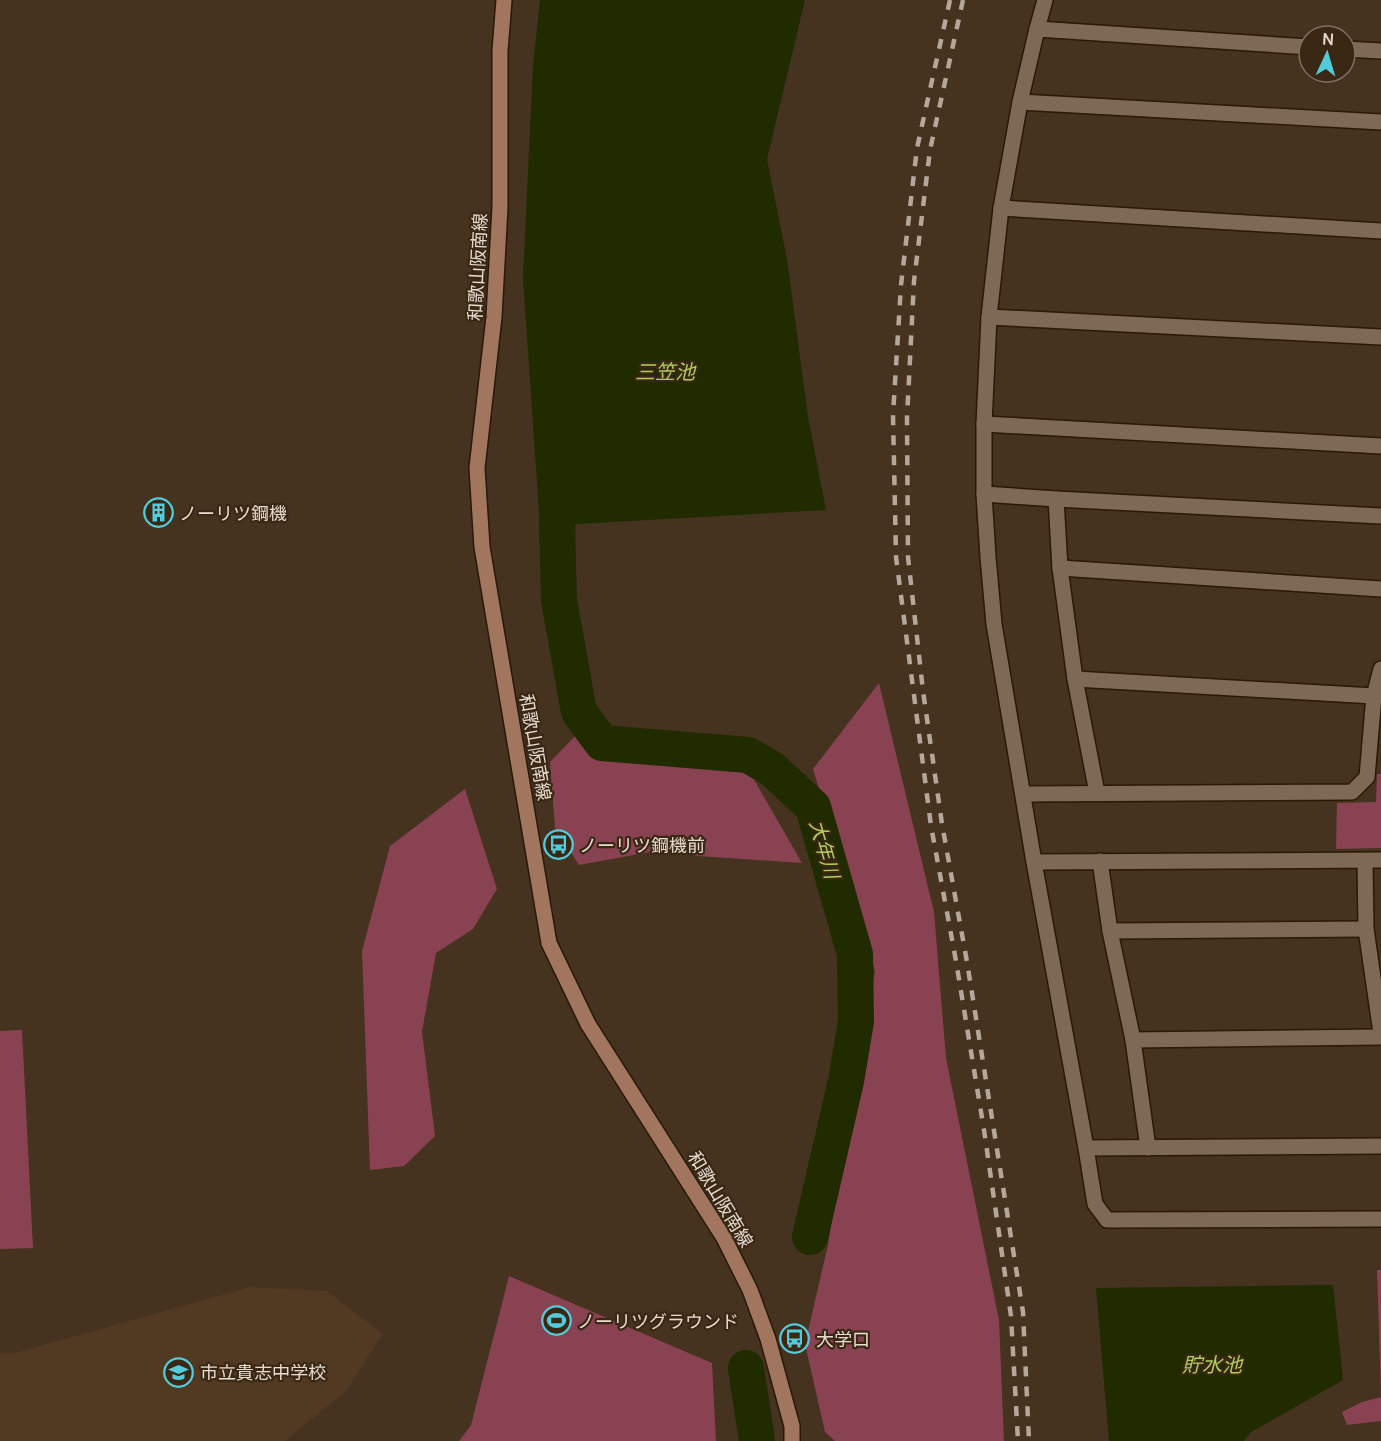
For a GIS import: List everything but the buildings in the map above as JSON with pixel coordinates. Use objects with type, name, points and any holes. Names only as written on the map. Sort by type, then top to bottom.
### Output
[{"type":"main road","name":"和歌山阪南線","points":[[504,0],[500,51],[500,207],[494,317],[477,468],[482,547],[549,943],[588,1024],[724,1238],[750,1290],[768,1339],[792,1426],[792,1441]]},
{"type":"street","points":[[1045,0],[1020,102],[1001,208],[989,317],[984,424],[984,494],[994,624],[1095,1204],[1107,1220],[1381,1219]]},
{"type":"street","points":[[1037,29],[1297,46]]},
{"type":"street","points":[[1357,50],[1381,51]]},
{"type":"street","points":[[1020,102],[1381,122]]},
{"type":"street","points":[[1001,208],[1381,231]]},
{"type":"street","points":[[989,317],[1381,338]]},
{"type":"street","points":[[984,424],[1381,446]]},
{"type":"street","points":[[984,494],[1381,516]]},
{"type":"street","points":[[1056,499],[1060,568],[1075,679],[1097,793]]},
{"type":"street","points":[[1060,568],[1381,589]]},
{"type":"street","points":[[1023,794],[1352,792],[1367,777],[1374,696],[1381,669]]},
{"type":"street","points":[[1075,679],[1374,696]]},
{"type":"street","points":[[1034,862],[1373,860],[1366,929],[1381,1035],[1133,1040]]},
{"type":"street","points":[[1100,861],[1110,932],[1133,1040],[1148,1148]]},
{"type":"street","points":[[1110,932],[1366,929]]},
{"type":"street","points":[[1086,1148],[1381,1146]]},
{"type":"shaded area","points":[[879,683],[934,912],[946,1058],[999,1320],[1004,1441],[835,1441],[825,1432],[805,1344],[828,1245],[852,1091],[875,971],[813,769]]},
{"type":"shaded area","points":[[645,730],[733,743],[802,863],[698,856],[661,850],[579,865],[555,828],[550,762],[576,735]]},
{"type":"shaded area","points":[[1377,774],[1381,774],[1381,848],[1336,849],[1337,803],[1376,802]]},
{"type":"shaded area","points":[[465,789],[497,889],[473,929],[436,953],[422,1032],[435,1136],[404,1166],[370,1170],[362,951],[390,846]]},
{"type":"shaded area","points":[[22,1030],[33,1248],[0,1249],[0,1031]]},
{"type":"shaded area","points":[[1377,1270],[1381,1270],[1381,1395]]},
{"type":"shaded area","name":"ノーリツグラウンド","points":[[509,1276],[712,1363],[716,1441],[459,1441],[471,1425]]},
{"type":"shaded area","name":"市立貴志中学校","points":[[250,1287],[327,1291],[383,1334],[346,1391],[285,1441],[0,1441],[0,1354],[15,1353]]},
{"type":"shaded area","points":[[1381,1397],[1381,1421],[1347,1425],[1342,1412],[1362,1402]]},
{"type":"water","name":"三笠池","points":[[540,0],[805,0],[767,159],[787,259],[808,417],[826,510],[540,526],[523,278],[533,66]]},
{"type":"water","name":"貯水池","points":[[1333,1285],[1343,1380],[1251,1432],[1244,1441],[1109,1441],[1096,1288]]},
{"type":"waterway","name":"大年川","points":[[557,522],[559,600],[579,712],[602,743],[748,755],[772,769],[813,807],[855,954],[856,1021],[846,1081],[810,1237]]},
{"type":"waterway","name":"大年川","points":[[746,1368],[757,1441]]},
{"type":"railway","points":[[950,0],[917,148],[901,285],[893,415],[896,557],[931,826],[984,1130],[1011,1316],[1018,1441]]},
{"type":"railway","points":[[963,0],[930,150],[914,281],[907,418],[908,557],[923,691],[942,824],[967,962],[1023,1312],[1029,1441]]},
{"type":"place","name":"ノーリツ鋼機","points":[[158,513]]},
{"type":"place","name":"ノーリツ鋼機前","points":[[558,845]]},
{"type":"place","name":"ノーリツグラウンド","points":[[556,1321]]},
{"type":"place","name":"大学口","points":[[795,1339]]},
{"type":"place","name":"市立貴志中学校","points":[[179,1372]]}]
